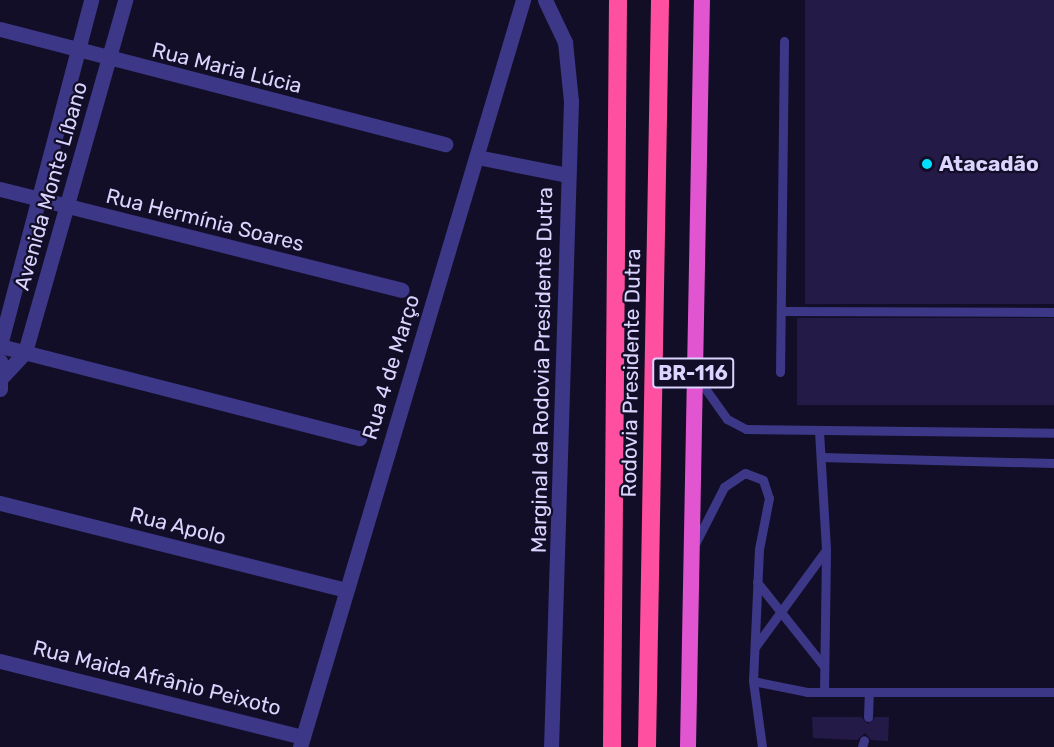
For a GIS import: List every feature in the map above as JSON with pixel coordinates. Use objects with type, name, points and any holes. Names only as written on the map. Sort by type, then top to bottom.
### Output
[{"type":"highway","name":"Rodovia Presidente Dutra","points":[[612,747],[618,0]]},
{"type":"highway","name":"Rodovia Presidente Dutra","points":[[647,747],[660,0]]},
{"type":"highway","name":"BR-116","points":[[688,747],[689,557],[702,0]]},
{"type":"street","name":"Avenida Monte Líbano","points":[[0,346],[36,198],[91,0]]},
{"type":"street","name":"Avenida Monte Líbano","points":[[1,375],[25,352],[125,0]]},
{"type":"street","name":"Rua 4 de Março","points":[[301,742],[523,0]]},
{"type":"street","name":"Marginal da Rodovia Presidente Dutra","points":[[545,0],[561,31],[570,74],[551,747]]},
{"type":"street","name":"Rua Maria Lúcia","points":[[0,29],[108,60],[445,144]]},
{"type":"street","points":[[477,157],[568,175]]},
{"type":"street","name":"Rua Hermínia Soares","points":[[0,189],[401,290]]},
{"type":"street","points":[[0,346],[359,438]]},
{"type":"street","name":"Rua Apolo","points":[[0,502],[346,590]]},
{"type":"street","name":"Rua Maida Afrânio Peixoto","points":[[0,661],[301,742]]},
{"type":"lane","points":[[780,372],[784,42]]},
{"type":"lane","points":[[781,311],[1054,312]]},
{"type":"lane","points":[[693,370],[714,403],[737,425],[819,431],[1054,433]]},
{"type":"lane","points":[[819,431],[826,550],[824,692]]},
{"type":"lane","points":[[821,457],[1054,463]]},
{"type":"lane","points":[[689,557],[724,487],[745,473],[758,475],[769,498],[757,582],[753,681],[762,747]]},
{"type":"lane","points":[[754,648],[826,550]]},
{"type":"lane","points":[[757,582],[823,665]]},
{"type":"lane","points":[[753,681],[786,690],[824,692],[1054,692]]},
{"type":"lane","points":[[868,717],[869,692]]},
{"type":"building","name":"Atacadão","points":[[805,0],[1054,0],[1054,304],[805,304]]},
{"type":"building","points":[[797,318],[1054,318],[1054,405],[797,405]]},
{"type":"building","points":[[812,717],[861,717],[868,724],[875,717],[889,717],[888,741],[871,740],[865,733],[857,740],[813,738]]},
{"type":"place","name":"Atacadão","points":[[927,164]]}]
